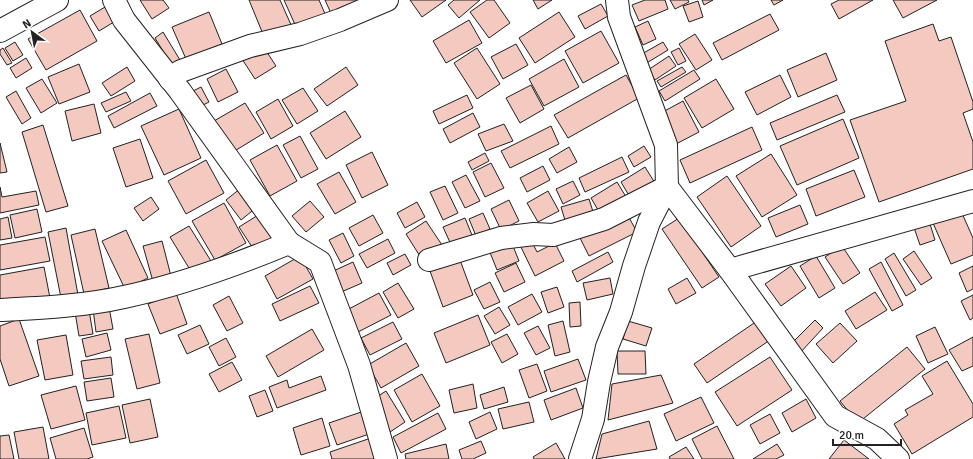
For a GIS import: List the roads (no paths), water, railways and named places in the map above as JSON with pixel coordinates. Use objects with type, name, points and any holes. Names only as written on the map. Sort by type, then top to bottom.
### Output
[{"type":"street","points":[[0,31],[57,0]]},
{"type":"street","points":[[114,0],[124,20],[239,171],[289,243],[320,262],[359,365],[386,459]]},
{"type":"street","points":[[170,79],[181,71],[228,54],[340,20],[387,0]]},
{"type":"street","points":[[580,459],[593,419],[607,347],[621,312],[634,266],[649,222],[667,188],[666,145],[619,17],[617,0]]},
{"type":"street","points":[[429,260],[501,238],[534,234],[553,235],[604,219],[667,188]]},
{"type":"street","points":[[667,188],[730,270],[835,416],[877,439],[898,459]]},
{"type":"street","points":[[730,270],[973,201]]},
{"type":"street","points":[[0,310],[48,308],[124,297],[212,273],[289,243]]}]
